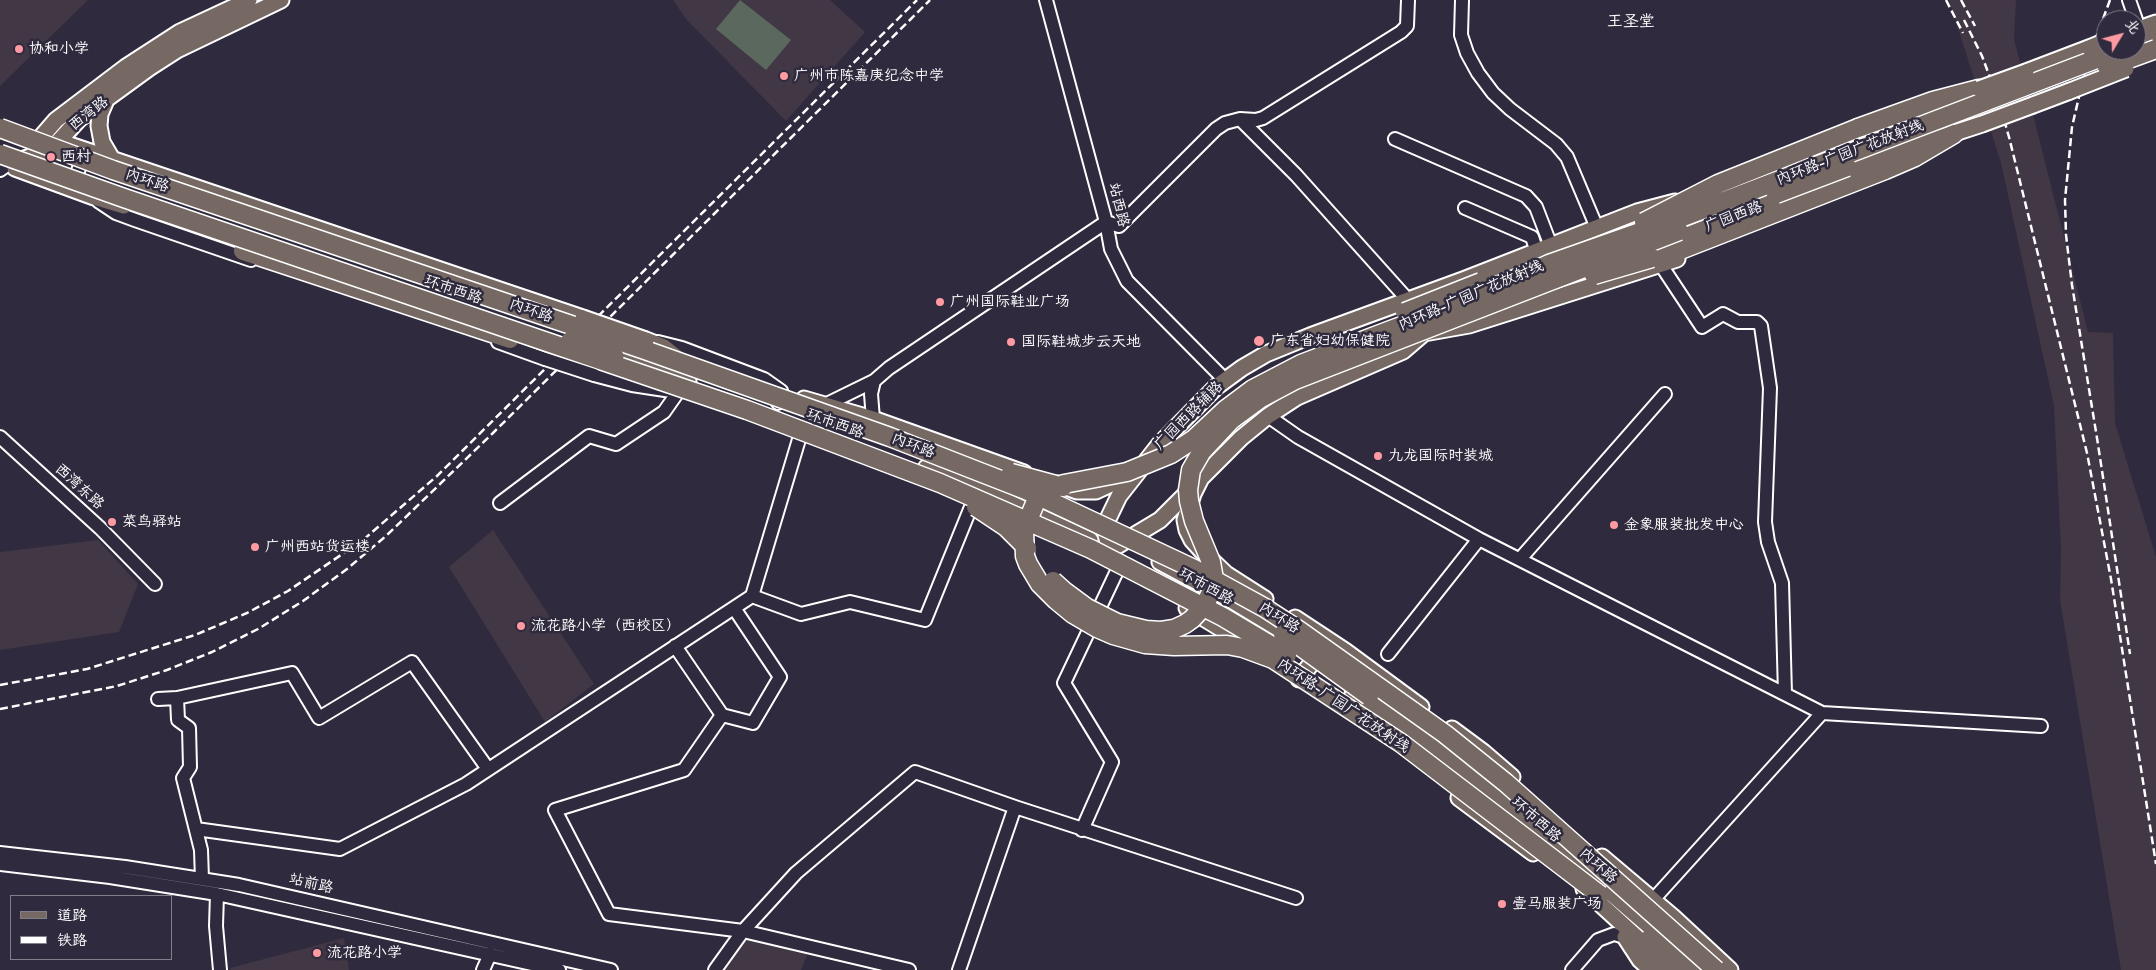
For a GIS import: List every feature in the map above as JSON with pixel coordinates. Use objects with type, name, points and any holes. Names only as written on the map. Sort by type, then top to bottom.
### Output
[{"type":"highway","name":"内环路-广园广花放射线","points":[[1100,616],[1132,627],[1161,631],[1174,629],[1185,624],[1205,605],[1211,592],[1214,574],[1192,513],[1188,490],[1191,470],[1202,450],[1231,420],[1262,398],[1295,380],[2156,49]]},
{"type":"highway","name":"内环路-广园广花放射线","points":[[1602,902],[1401,743],[1287,667],[1264,655],[1227,645],[1174,646],[1145,644],[1113,635],[1097,628],[1062,606],[1048,592],[1028,564],[1024,547],[1024,530],[1036,501],[1050,490],[1078,480],[1114,476],[1153,463],[1183,447],[1241,397],[1285,371],[1470,300],[1546,254],[1597,246],[1680,218],[2096,59]]},
{"type":"highway","points":[[1597,246],[1718,184],[1858,128],[1933,101],[1979,89]]},
{"type":"highway","points":[[1,131],[52,158],[102,197],[211,239],[510,339]]},
{"type":"highway","points":[[1478,310],[1675,252],[1849,185],[1915,157],[1954,134]]},
{"type":"highway","name":"内环路","points":[[2,163],[52,158],[112,170],[774,395],[1026,490],[1114,546],[1194,569],[1265,608],[1332,653],[1445,734],[1506,783],[1716,970]]},
{"type":"highway","name":"内环路","points":[[52,158],[918,474],[1091,549],[1223,617],[1287,655],[1364,706],[1457,774],[1521,825],[1602,902],[1683,970]]},
{"type":"highway","points":[[774,395],[1046,484],[1078,489],[1106,490],[1124,484],[1145,473],[1222,400],[1241,385],[1286,360],[1512,272],[1546,254]]},
{"type":"highway","name":"内环路","points":[[918,474],[980,510],[1006,528],[1025,546],[1064,591],[1100,616]]},
{"type":"highway","points":[[1114,546],[1245,608],[1294,641],[1449,756],[1567,864],[1670,943]]},
{"type":"highway","points":[[1648,963],[1662,970]]},
{"type":"main road","name":"西湾路","points":[[52,158],[56,120],[69,108],[180,32],[249,0]]},
{"type":"main road","name":"西湾路","points":[[52,158],[75,122],[177,50],[281,0]]},
{"type":"main road","name":"广园西路","points":[[1436,290],[1442,306],[1925,115],[1979,89],[2096,45]]},
{"type":"main road","name":"广园西路","points":[[1424,333],[1662,244],[1901,151],[1982,124],[2156,57]]},
{"type":"main road","points":[[106,100],[100,114],[99,126],[104,148],[112,159]]},
{"type":"main road","points":[[52,158],[112,159],[235,222],[589,354],[621,358],[678,392],[800,436],[972,502],[1114,546],[1160,520],[1242,438],[1268,416],[1297,397],[1403,351],[1424,333],[1469,325],[1685,257],[1890,176],[1924,157],[1954,134]]},
{"type":"main road","points":[[52,158],[94,198],[235,222],[438,268],[551,315],[563,343]]},
{"type":"main road","points":[[52,158],[94,198]]},
{"type":"main road","name":"环市西路","points":[[52,158],[235,222],[563,343],[621,358],[698,373],[774,395],[874,439],[940,464],[1233,601],[1410,718],[1489,780],[1554,835],[1701,970]]},
{"type":"main road","name":"广园西路辅路","points":[[1114,546],[1106,523],[1115,503],[1159,444],[1224,380],[1254,360],[1285,346],[1408,300],[1546,254],[1597,228],[1637,212],[1667,203],[1722,195]]},
{"type":"main road","name":"环市西路","points":[[235,222],[433,283],[551,315]]},
{"type":"main road","points":[[1627,274],[1662,244]]},
{"type":"main road","points":[[510,339],[563,343],[646,340],[774,395],[825,405],[877,421],[1077,491],[1091,492],[1111,484],[1159,444]]},
{"type":"main road","points":[[664,347],[698,373]]},
{"type":"main road","name":"环市西路","points":[[621,358],[803,422],[946,476],[1007,496]]},
{"type":"main road","points":[[979,458],[1007,496]]},
{"type":"main road","points":[[940,464],[979,458]]},
{"type":"main road","points":[[1201,478],[1193,494],[1185,520],[1187,530],[1193,541],[1226,574],[1345,651],[1483,752],[1652,901],[1673,917],[1730,970]]},
{"type":"main road","name":"环市西路","points":[[1114,546],[1127,570],[1242,622],[1310,664],[1360,699],[1522,832],[1567,864],[1602,902],[1673,970]]},
{"type":"main road","points":[[1127,570],[1219,626],[1300,679],[1384,740],[1529,851],[1567,864]]},
{"type":"main road","points":[[1334,666],[1345,651]]},
{"type":"main road","points":[[1300,679],[1310,664]]},
{"type":"main road","points":[[1384,740],[1394,728]]},
{"type":"main road","points":[[1602,902],[1625,937],[1648,963]]},
{"type":"street","name":"站西路","points":[[1046,0],[1106,222],[1111,249],[1126,281],[1224,380]]},
{"type":"street","points":[[825,405],[874,381],[889,368],[1106,222],[1119,226],[1216,129],[1225,123],[1263,118],[1401,32],[1407,26],[1408,0]]},
{"type":"street","points":[[1462,0],[1461,35],[1467,53],[1478,73],[1504,104],[1556,144],[1567,157],[1597,228]]},
{"type":"street","points":[[1240,120],[1296,175],[1408,300]]},
{"type":"street","points":[[1395,139],[1526,196],[1536,208],[1546,254]]},
{"type":"street","points":[[94,198],[116,213],[155,227],[563,343],[594,375],[632,385],[678,392],[664,412],[616,444],[589,436],[500,503]]},
{"type":"street","points":[[1466,208],[1532,237],[1546,254]]},
{"type":"street","points":[[1661,265],[1702,327],[1724,314],[1738,322],[1757,322],[1760,326],[1770,388],[1765,522],[1768,542],[1782,582],[1785,694]]},
{"type":"street","points":[[433,283],[438,268]]},
{"type":"street","points":[[646,340],[670,345],[753,374],[770,382],[774,395]]},
{"type":"street","points":[[874,381],[871,394],[877,421],[874,439]]},
{"type":"street","points":[[1520,559],[1665,394]]},
{"type":"street","points":[[1268,416],[1298,437],[1479,539],[1822,713],[2041,726]]},
{"type":"street","points":[[196,829],[340,849],[466,784],[752,596],[800,436]]},
{"type":"street","name":"西湾东路","points":[[0,437],[100,528],[155,584]]},
{"type":"street","points":[[752,596],[801,614],[850,602],[925,620],[972,502]]},
{"type":"street","points":[[1388,654],[1479,539]]},
{"type":"street","points":[[1082,830],[1112,762],[1064,683],[1127,570]]},
{"type":"street","points":[[675,646],[722,715],[753,723],[780,677],[734,608]]},
{"type":"street","points":[[158,699],[177,698],[292,673],[319,718],[412,662],[488,769]]},
{"type":"street","points":[[177,698],[178,720],[189,728],[190,767],[183,778],[201,850],[202,879]]},
{"type":"street","points":[[1652,901],[1822,713]]},
{"type":"street","points":[[722,715],[684,770],[555,810],[609,914],[743,931],[909,970]]},
{"type":"street","points":[[715,970],[743,931],[796,873],[914,772],[1015,808],[1296,898]]},
{"type":"street","points":[[959,970],[1015,808]]},
{"type":"street","name":"站前路","points":[[0,852],[202,879],[306,900],[611,970]]},
{"type":"street","name":"站前路","points":[[0,864],[120,878],[217,894],[559,970]]},
{"type":"street","points":[[217,894],[216,926],[220,970]]},
{"type":"street","points":[[1572,970],[1598,940],[1614,934],[1625,937]]},
{"type":"street","points":[[483,970],[490,954]]},
{"type":"shaded area","name":"协和小学","points":[[0,0],[88,0],[0,86]]},
{"type":"shaded area","name":"广州市陈嘉庚纪念中学","points":[[673,0],[830,0],[865,32],[786,121],[686,19]]},
{"type":"shaded area","points":[[1949,0],[2016,0],[2014,39],[2088,332],[2113,333],[2115,423],[2156,557],[2156,970],[2121,970],[2060,600],[2061,550],[2054,406],[2001,163]]},
{"type":"shaded area","name":"流花路小学（西校区）","points":[[493,530],[594,684],[545,722],[449,567]]},
{"type":"shaded area","points":[[98,540],[138,584],[119,632],[0,650],[0,552]]},
{"type":"shaded area","points":[[744,935],[809,951],[801,970],[720,970]]},
{"type":"shaded area","name":"流花路小学","points":[[344,938],[349,970],[231,970],[230,968]]},
{"type":"green space","points":[[740,0],[791,40],[766,70],[716,29]]},
{"type":"railway","points":[[0,685],[87,669],[195,635],[247,613],[288,591],[363,540],[437,476],[917,0]]},
{"type":"railway","points":[[0,709],[117,686],[167,670],[212,652],[258,629],[303,601],[347,569],[386,536],[494,432],[930,0]]},
{"type":"railway","points":[[1946,0],[1963,33]]},
{"type":"railway","points":[[1961,0],[1975,26]]},
{"type":"railway","points":[[2110,0],[2087,62],[2072,127],[2065,200],[2066,235],[2072,285],[2130,654]]},
{"type":"railway","points":[[1964,20],[1982,56],[1998,99],[2009,137],[2087,453],[2111,579],[2156,864]]},
{"type":"place","name":"协和小学","points":[[19,49]]},
{"type":"place","name":"广州市陈嘉庚纪念中学","points":[[784,76]]},
{"type":"place","name":"西村","points":[[51,157]]},
{"type":"place","name":"广州国际鞋业广场","points":[[940,302]]},
{"type":"place","name":"广东省妇幼保健院","points":[[1259,341]]},
{"type":"place","name":"国际鞋城步云天地","points":[[1011,342]]},
{"type":"place","name":"九龙国际时装城","points":[[1378,456]]},
{"type":"place","name":"菜鸟驿站","points":[[112,522]]},
{"type":"place","name":"金象服装批发中心","points":[[1614,525]]},
{"type":"place","name":"广州西站货运楼","points":[[255,547]]},
{"type":"place","name":"流花路小学（西校区）","points":[[521,626]]},
{"type":"place","name":"壹马服装广场","points":[[1502,904]]},
{"type":"place","name":"流花路小学","points":[[317,953]]},
{"type":"district","name":"王圣堂","points":[[1631,22]]}]
